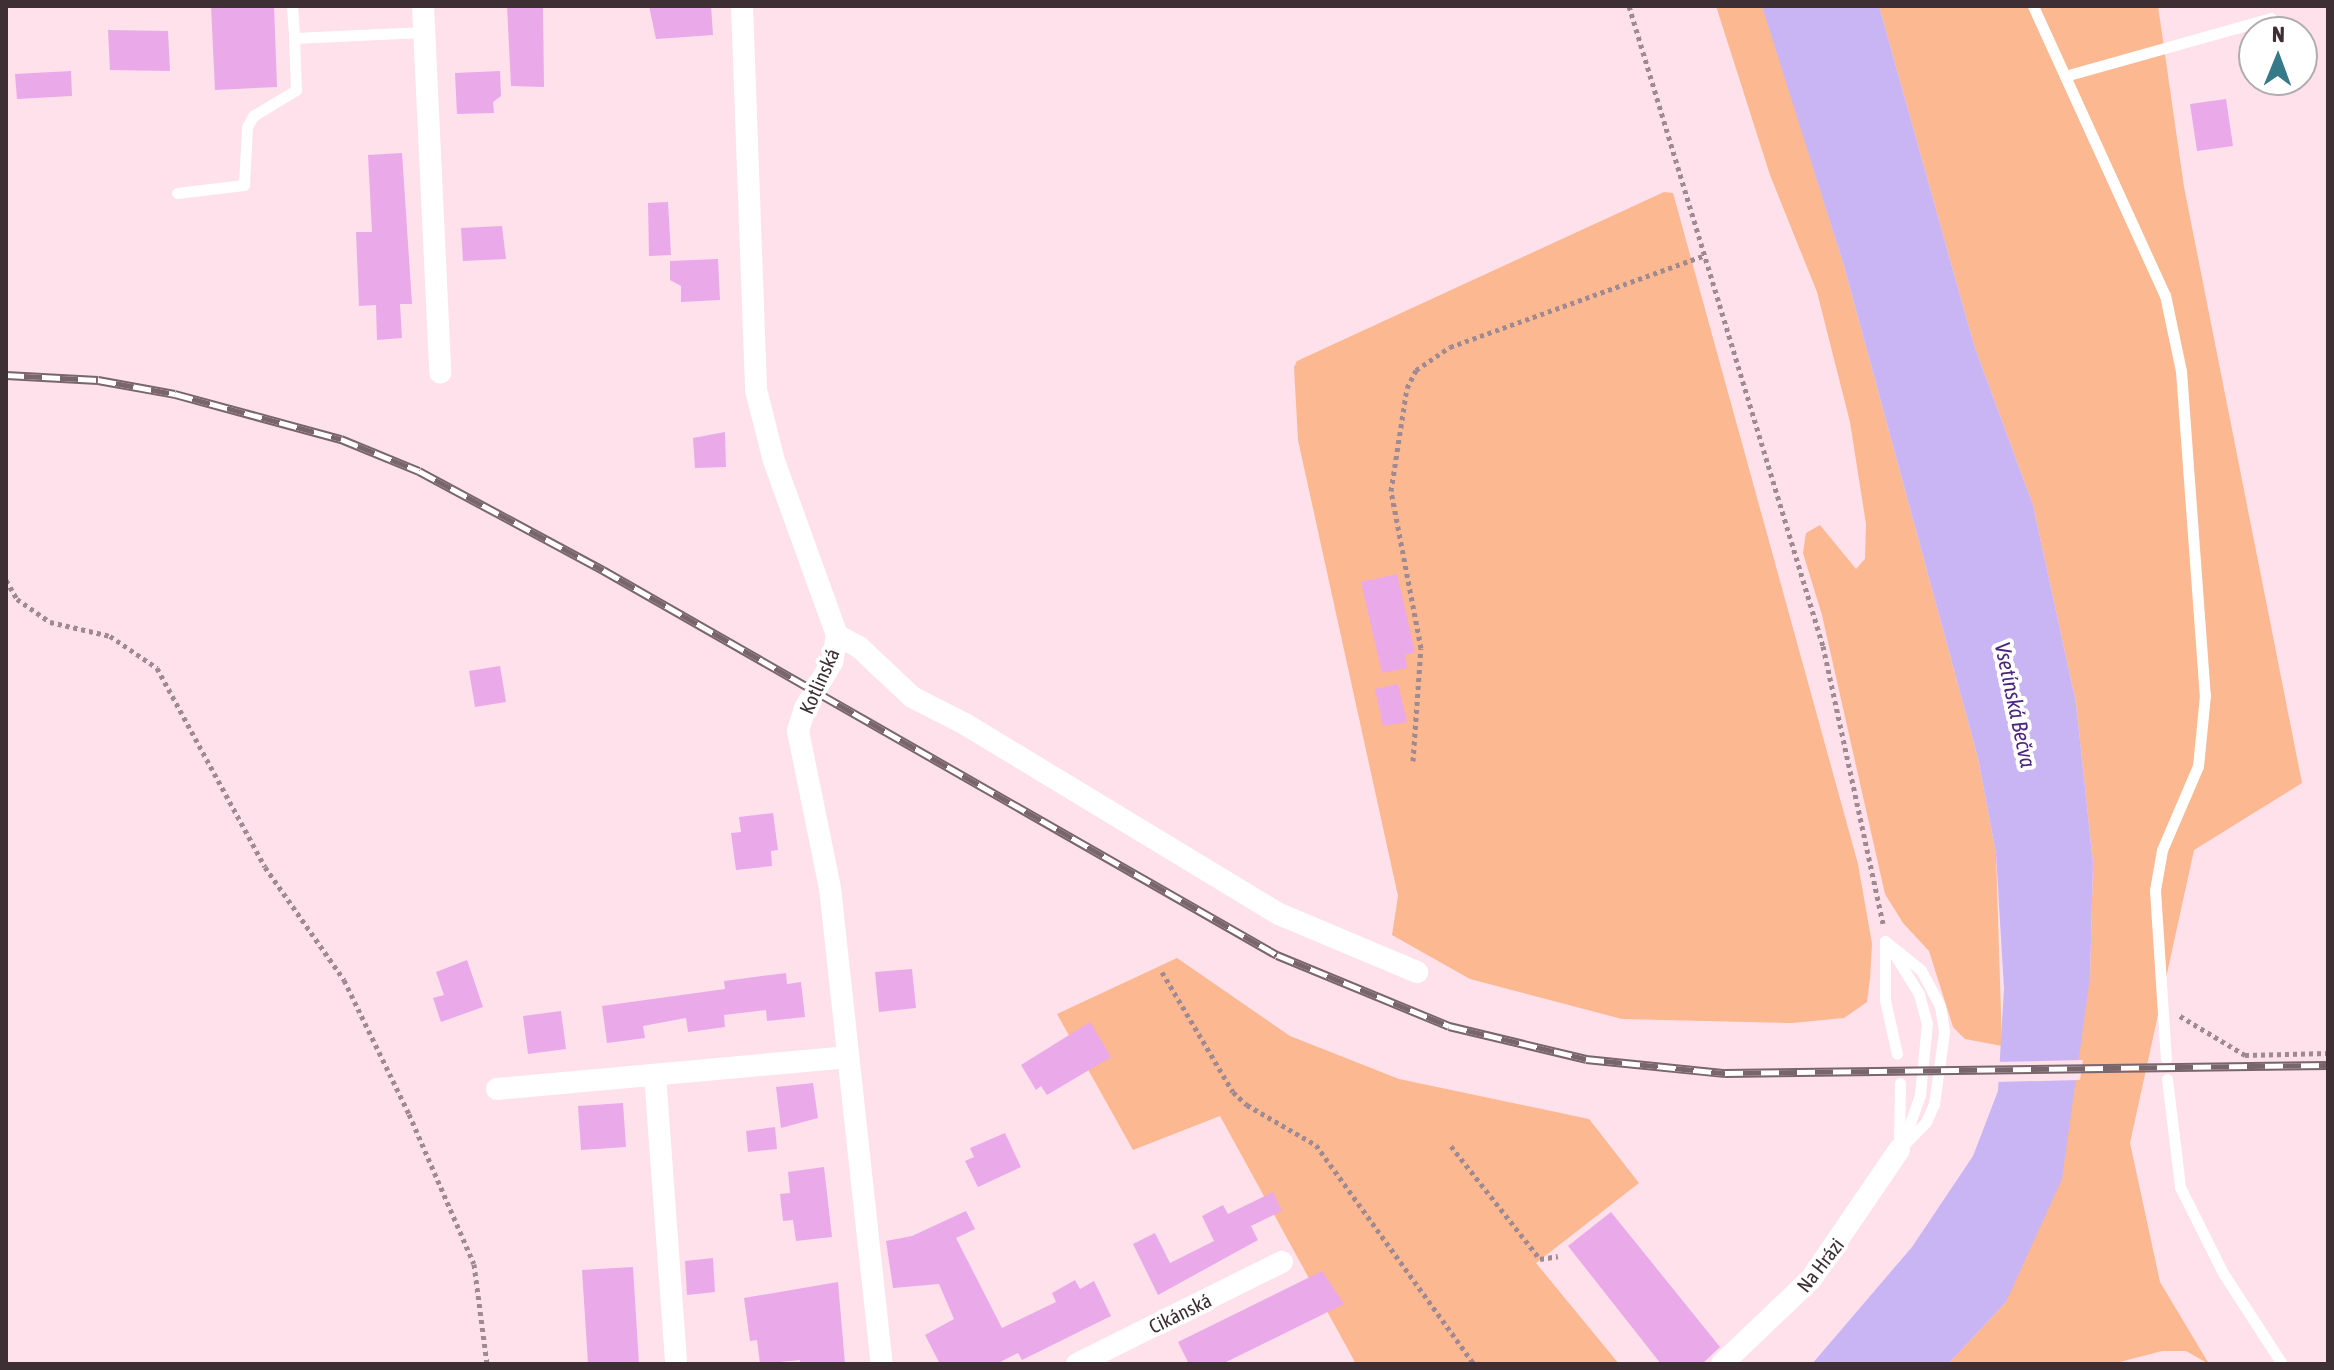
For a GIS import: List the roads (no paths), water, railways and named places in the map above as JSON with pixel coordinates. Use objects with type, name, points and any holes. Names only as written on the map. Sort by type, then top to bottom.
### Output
[{"type":"street","points":[[423,6],[440,373]]},
{"type":"street","name":"Kotlinská","points":[[742,6],[756,390],[774,461],[837,635],[832,662],[805,708],[798,731],[830,888],[882,1364]]},
{"type":"street","points":[[837,635],[859,647],[912,697],[965,724],[1279,914],[1417,972]]},
{"type":"street","points":[[497,1089],[847,1057]]},
{"type":"street","points":[[655,1075],[676,1364]]},
{"type":"street","name":"Na Hrázi","points":[[1722,1364],[1811,1279],[1899,1150]]},
{"type":"street","name":"Cikánská","points":[[1077,1364],[1282,1262]]},
{"type":"lane","points":[[177,193],[244,185],[247,127],[253,116],[296,90],[292,6]]},
{"type":"lane","points":[[2033,6],[2165,295],[2183,385],[2205,695],[2198,766],[2162,850],[2155,890],[2166,1059]]},
{"type":"lane","points":[[2065,76],[2238,27]]},
{"type":"lane","points":[[294,38],[424,32]]},
{"type":"lane","points":[[1885,941],[1885,1000],[1897,1054]]},
{"type":"lane","points":[[1885,941],[1910,977],[1927,1023],[1920,1095],[1899,1150]]},
{"type":"lane","points":[[1885,941],[1921,970],[1940,1006],[1944,1032],[1934,1104],[1926,1122],[1899,1150]]},
{"type":"lane","points":[[2167,1079],[2180,1187],[2223,1273],[2282,1364]]},
{"type":"lane","points":[[1899,1150],[1900,1083]]},
{"type":"water","name":"Vsetínská Bečva","points":[[1762,6],[1879,6],[1974,345],[2033,505],[2076,703],[2093,863],[2090,978],[2062,1179],[2006,1302],[1948,1364],[1812,1364],[1912,1247],[1973,1156],[1998,1091],[2004,989],[1996,854],[1978,758],[1844,266]]},
{"type":"railway","points":[[6,375],[98,380],[175,394],[341,439],[419,471],[603,570],[1277,955],[1449,1026],[1586,1059],[1725,1073],[2328,1065]]}]
